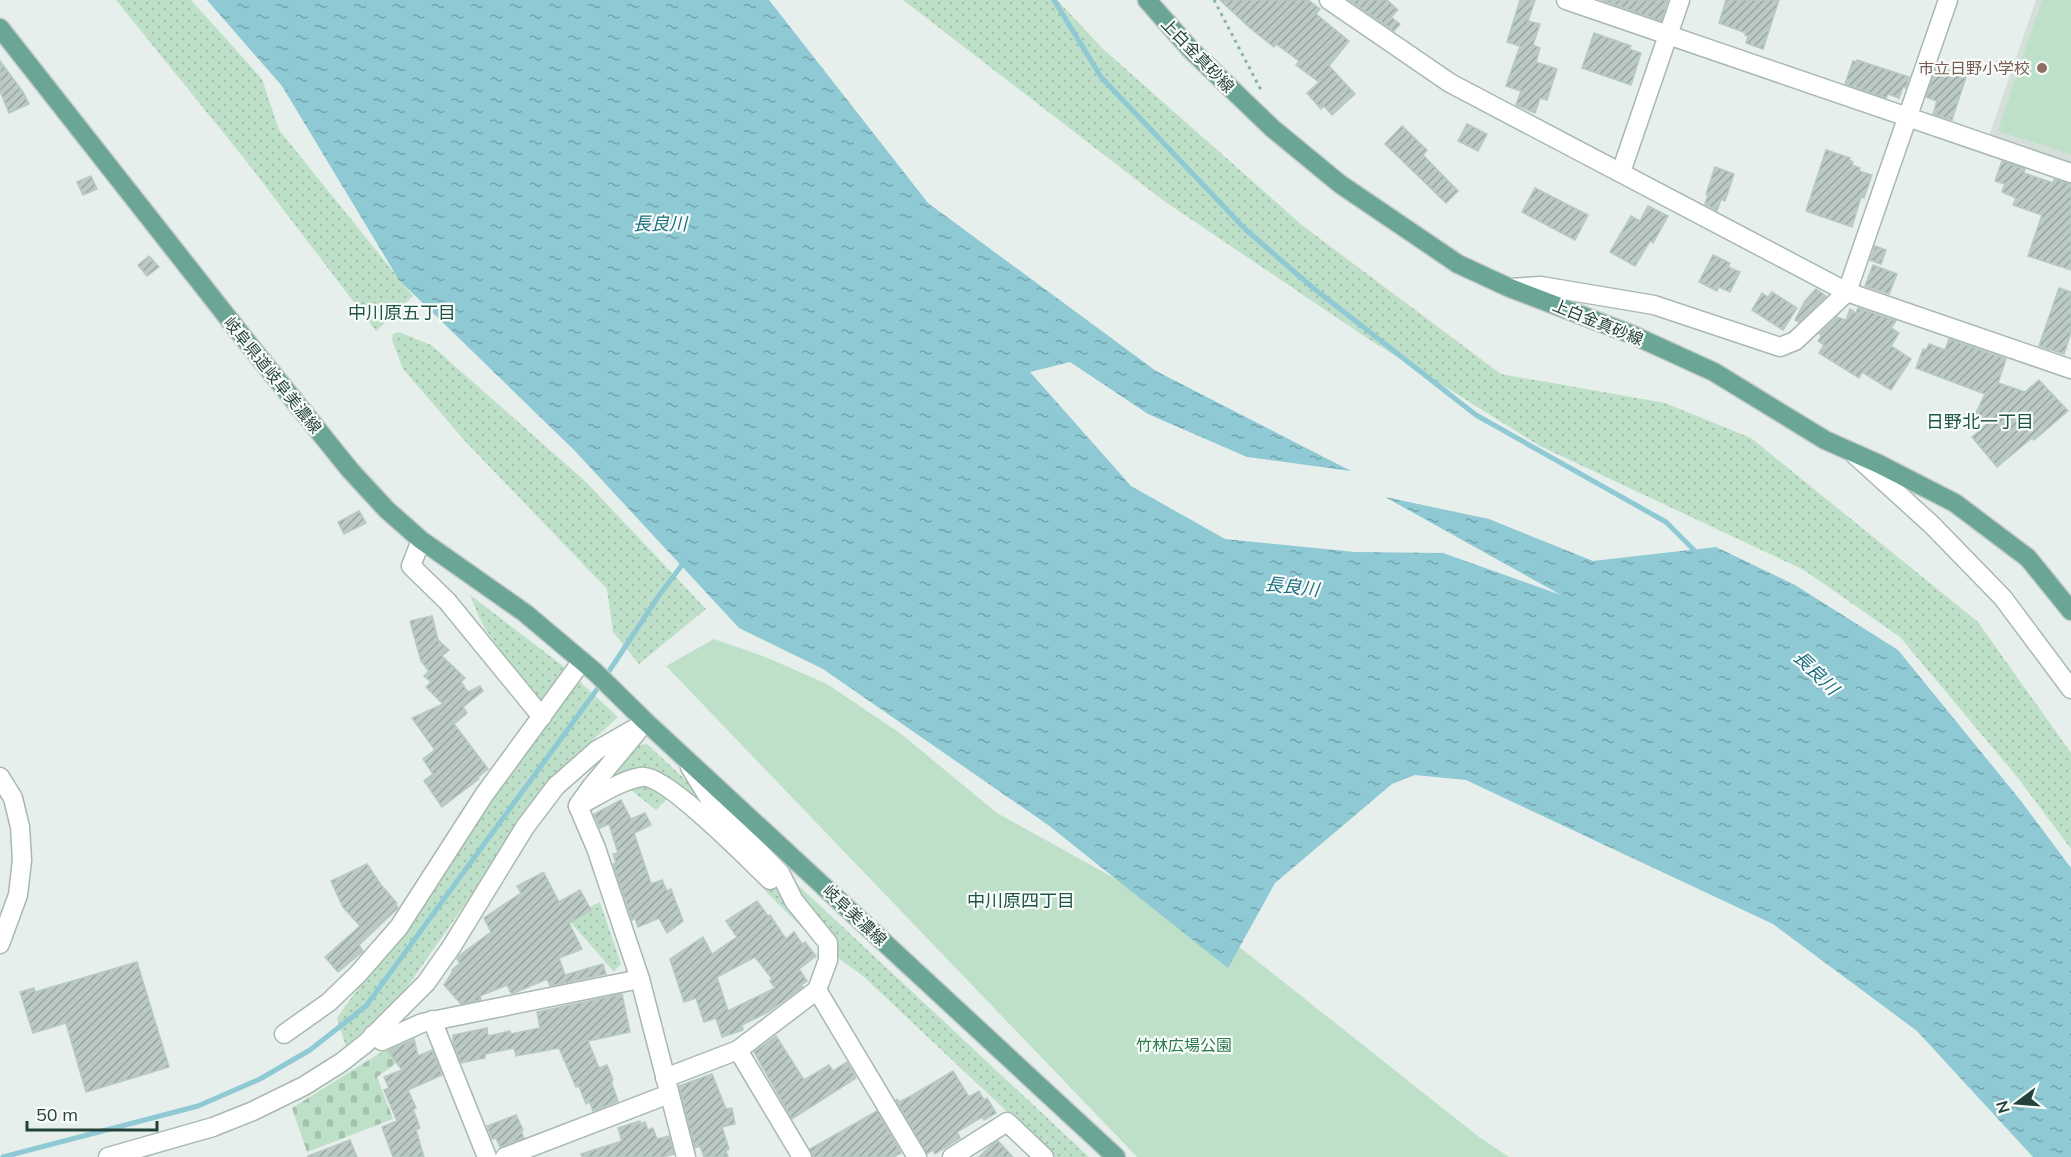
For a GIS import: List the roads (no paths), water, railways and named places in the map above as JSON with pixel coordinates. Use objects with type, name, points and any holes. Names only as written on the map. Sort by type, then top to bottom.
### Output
[{"type":"main road","name":"上白金真砂線","points":[[1147,0],[1192,51],[1272,128],[1340,184],[1458,264],[1510,288],[1633,335],[1714,372],[1825,440],[1955,503],[2028,558],[2071,611]]},
{"type":"main road","name":"岐阜県道岐阜美濃線","points":[[0,28],[350,470],[387,510],[421,540],[525,613],[589,667]]},
{"type":"main road","name":"岐阜美濃線","points":[[589,667],[1116,1157]]},
{"type":"street","points":[[1329,0],[1450,82],[1847,292],[2071,369]]},
{"type":"street","points":[[1566,0],[2071,173]]},
{"type":"street","points":[[1621,172],[1680,0]]},
{"type":"street","points":[[1510,288],[1541,286],[1654,305],[1780,347],[1795,341],[1847,292],[1948,0]]},
{"type":"street","points":[[1852,452],[1932,525],[2003,598],[2071,689]]},
{"type":"street","points":[[421,540],[411,566],[447,601],[542,717]]},
{"type":"street","points":[[284,1034],[329,1002],[358,974],[399,927],[484,795],[542,717],[589,667]]},
{"type":"street","points":[[578,806],[646,722]]},
{"type":"street","points":[[108,1157],[213,1127],[253,1112],[304,1086],[342,1062],[426,983],[452,946],[525,827],[556,786],[597,750],[646,722]]},
{"type":"street","points":[[685,758],[714,806],[780,873],[794,902]]},
{"type":"street","points":[[505,1157],[667,1086],[738,1050],[817,990],[828,960],[828,943],[794,902],[685,800],[652,778],[643,776],[630,780],[578,806]]},
{"type":"street","points":[[0,777],[13,798],[20,826],[22,860],[18,895],[0,944]]},
{"type":"street","points":[[578,806],[596,848],[640,979],[686,1157]]},
{"type":"street","points":[[373,1035],[382,1041],[432,1020],[640,979]]},
{"type":"street","points":[[817,990],[918,1157]]},
{"type":"street","points":[[432,1020],[488,1157]]},
{"type":"street","points":[[738,1050],[802,1157]]},
{"type":"street","points":[[952,1157],[1007,1122],[1044,1157]]},
{"type":"water","name":"長良川","points":[[207,0],[769,0],[928,203],[1156,371],[1351,471],[1247,457],[1148,414],[1070,362],[1030,372],[1131,486],[1225,539],[1355,552],[1443,553],[1561,595],[1385,497],[1489,519],[1593,561],[1716,547],[1795,585],[1898,650],[2021,801],[2071,868],[2071,1157],[2033,1157],[1917,1031],[1773,924],[1466,780],[1415,775],[1392,784],[1275,883],[1228,968],[1048,825],[823,669],[739,628],[575,451],[399,280],[282,86]]},
{"type":"waterway","points":[[1054,0],[1101,77],[1245,229],[1312,287],[1476,415],[1666,522],[1698,554]]},
{"type":"waterway","points":[[3,1157],[198,1106],[260,1079],[310,1050],[366,1006],[598,688],[660,594],[685,561]]},
{"type":"place","name":"市立日野小学校","points":[[2042,68]]},
{"type":"district","name":"中川原五丁目","points":[[402,313]]},
{"type":"district","name":"日野北一丁目","points":[[1980,422]]},
{"type":"district","name":"中川原四丁目","points":[[1021,901]]},
{"type":"park label","name":"竹林広場公園","points":[[1184,1045]]}]
